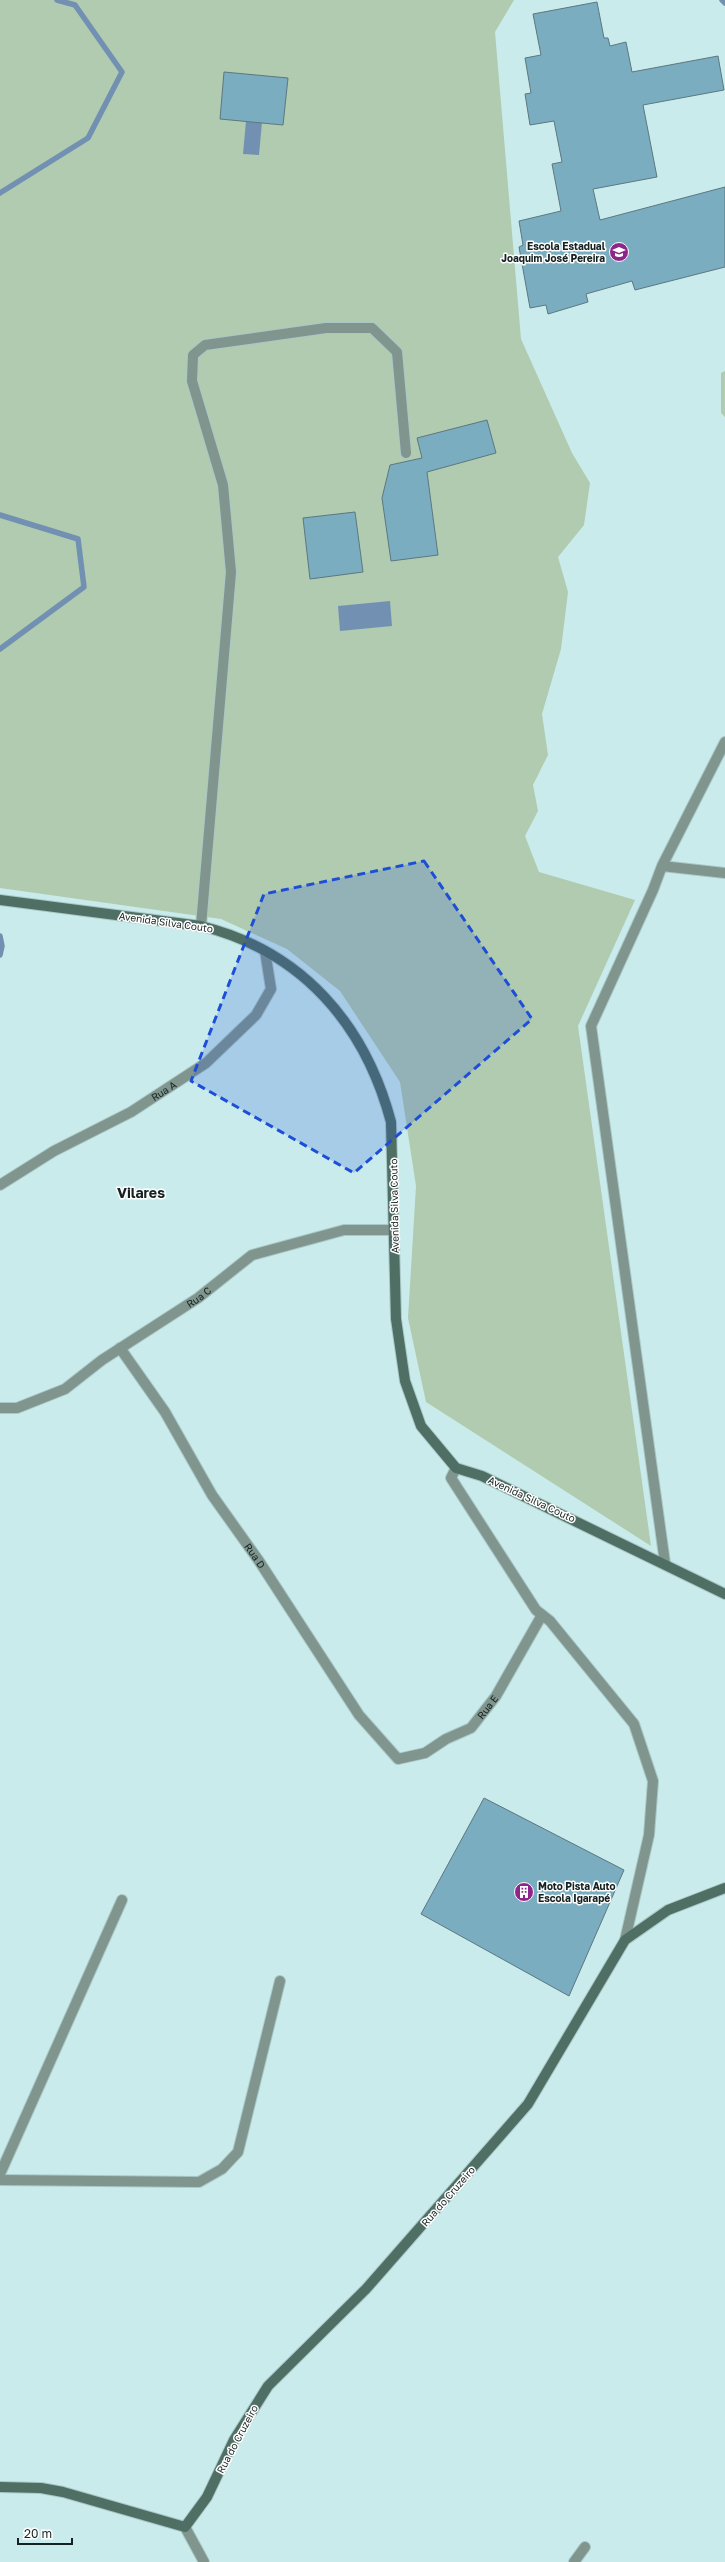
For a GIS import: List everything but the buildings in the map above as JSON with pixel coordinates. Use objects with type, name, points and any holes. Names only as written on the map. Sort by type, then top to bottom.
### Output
[{"type":"main road","name":"Avenida Silva Couto","points":[[0,900],[201,926],[247,940],[314,985],[335,1007],[368,1058],[383,1093],[391,1122],[396,1319],[405,1381],[421,1426],[456,1468],[482,1476],[665,1563],[725,1594]]},
{"type":"main road","name":"Rua do Cruzeiro","points":[[185,2527],[207,2497],[234,2440],[268,2386],[366,2289],[528,2104],[625,1940],[668,1910],[725,1888]]},
{"type":"main road","points":[[0,2487],[41,2488],[63,2492],[185,2527]]},
{"type":"street","points":[[201,926],[231,572],[223,485],[192,381],[193,355],[205,345],[326,328],[372,328],[397,352],[406,454]]},
{"type":"street","points":[[665,1563],[591,1026],[653,890],[662,866],[725,742]]},
{"type":"street","points":[[662,866],[725,873]]},
{"type":"street","name":"Rua A","points":[[0,1185],[54,1151],[131,1112],[206,1064],[256,1015],[271,989],[265,951]]},
{"type":"street","name":"Rua C","points":[[0,1408],[17,1408],[65,1389],[120,1348],[198,1298],[252,1255],[344,1230],[394,1230]]},
{"type":"street","name":"Rua D","points":[[120,1348],[165,1412],[212,1495],[259,1561],[359,1715],[398,1759]]},
{"type":"street","points":[[456,1468],[451,1478],[536,1610],[542,1614],[634,1724],[653,1781],[649,1835],[625,1940]]},
{"type":"street","name":"Rua E","points":[[398,1759],[425,1753],[446,1739],[471,1728],[496,1696],[542,1614]]},
{"type":"street","points":[[0,2174],[122,1900]]},
{"type":"street","points":[[0,2180],[199,2182],[222,2169],[238,2152],[280,1981]]},
{"type":"street","points":[[185,2527],[204,2562]]},
{"type":"street","points":[[574,2562],[585,2547]]},
{"type":"highlighted area","points":[[424,861],[532,1019],[354,1173],[191,1081],[264,894]]},
{"type":"green space","points":[[0,0],[514,0],[495,32],[521,339],[572,453],[590,483],[584,525],[558,557],[568,592],[561,649],[542,714],[548,755],[533,785],[538,811],[525,836],[539,872],[635,900],[578,1026],[651,1546],[426,1402],[408,1318],[416,1186],[400,1082],[340,991],[287,949],[221,919],[0,888]]},
{"type":"green space","points":[[725,371],[725,417],[721,413],[721,373]]},
{"type":"water","points":[[246,121],[262,122],[259,155],[243,154]]},
{"type":"water","points":[[390,601],[392,626],[340,631],[338,606]]},
{"type":"waterway","points":[[0,193],[88,138],[122,72],[75,5],[57,0]]},
{"type":"waterway","points":[[722,0],[725,3]]},
{"type":"waterway","points":[[0,515],[78,539],[84,587],[0,649]]},
{"type":"waterway","points":[[0,936],[2,946],[0,955]]},
{"type":"place","name":"Escola Estadual Joaquim José Pereira","points":[[619,252]]},
{"type":"place","name":"Moto Pista Auto Escola Igarapé","points":[[524,1892]]},
{"type":"district","name":"Vilares","points":[[141,1193]]}]
